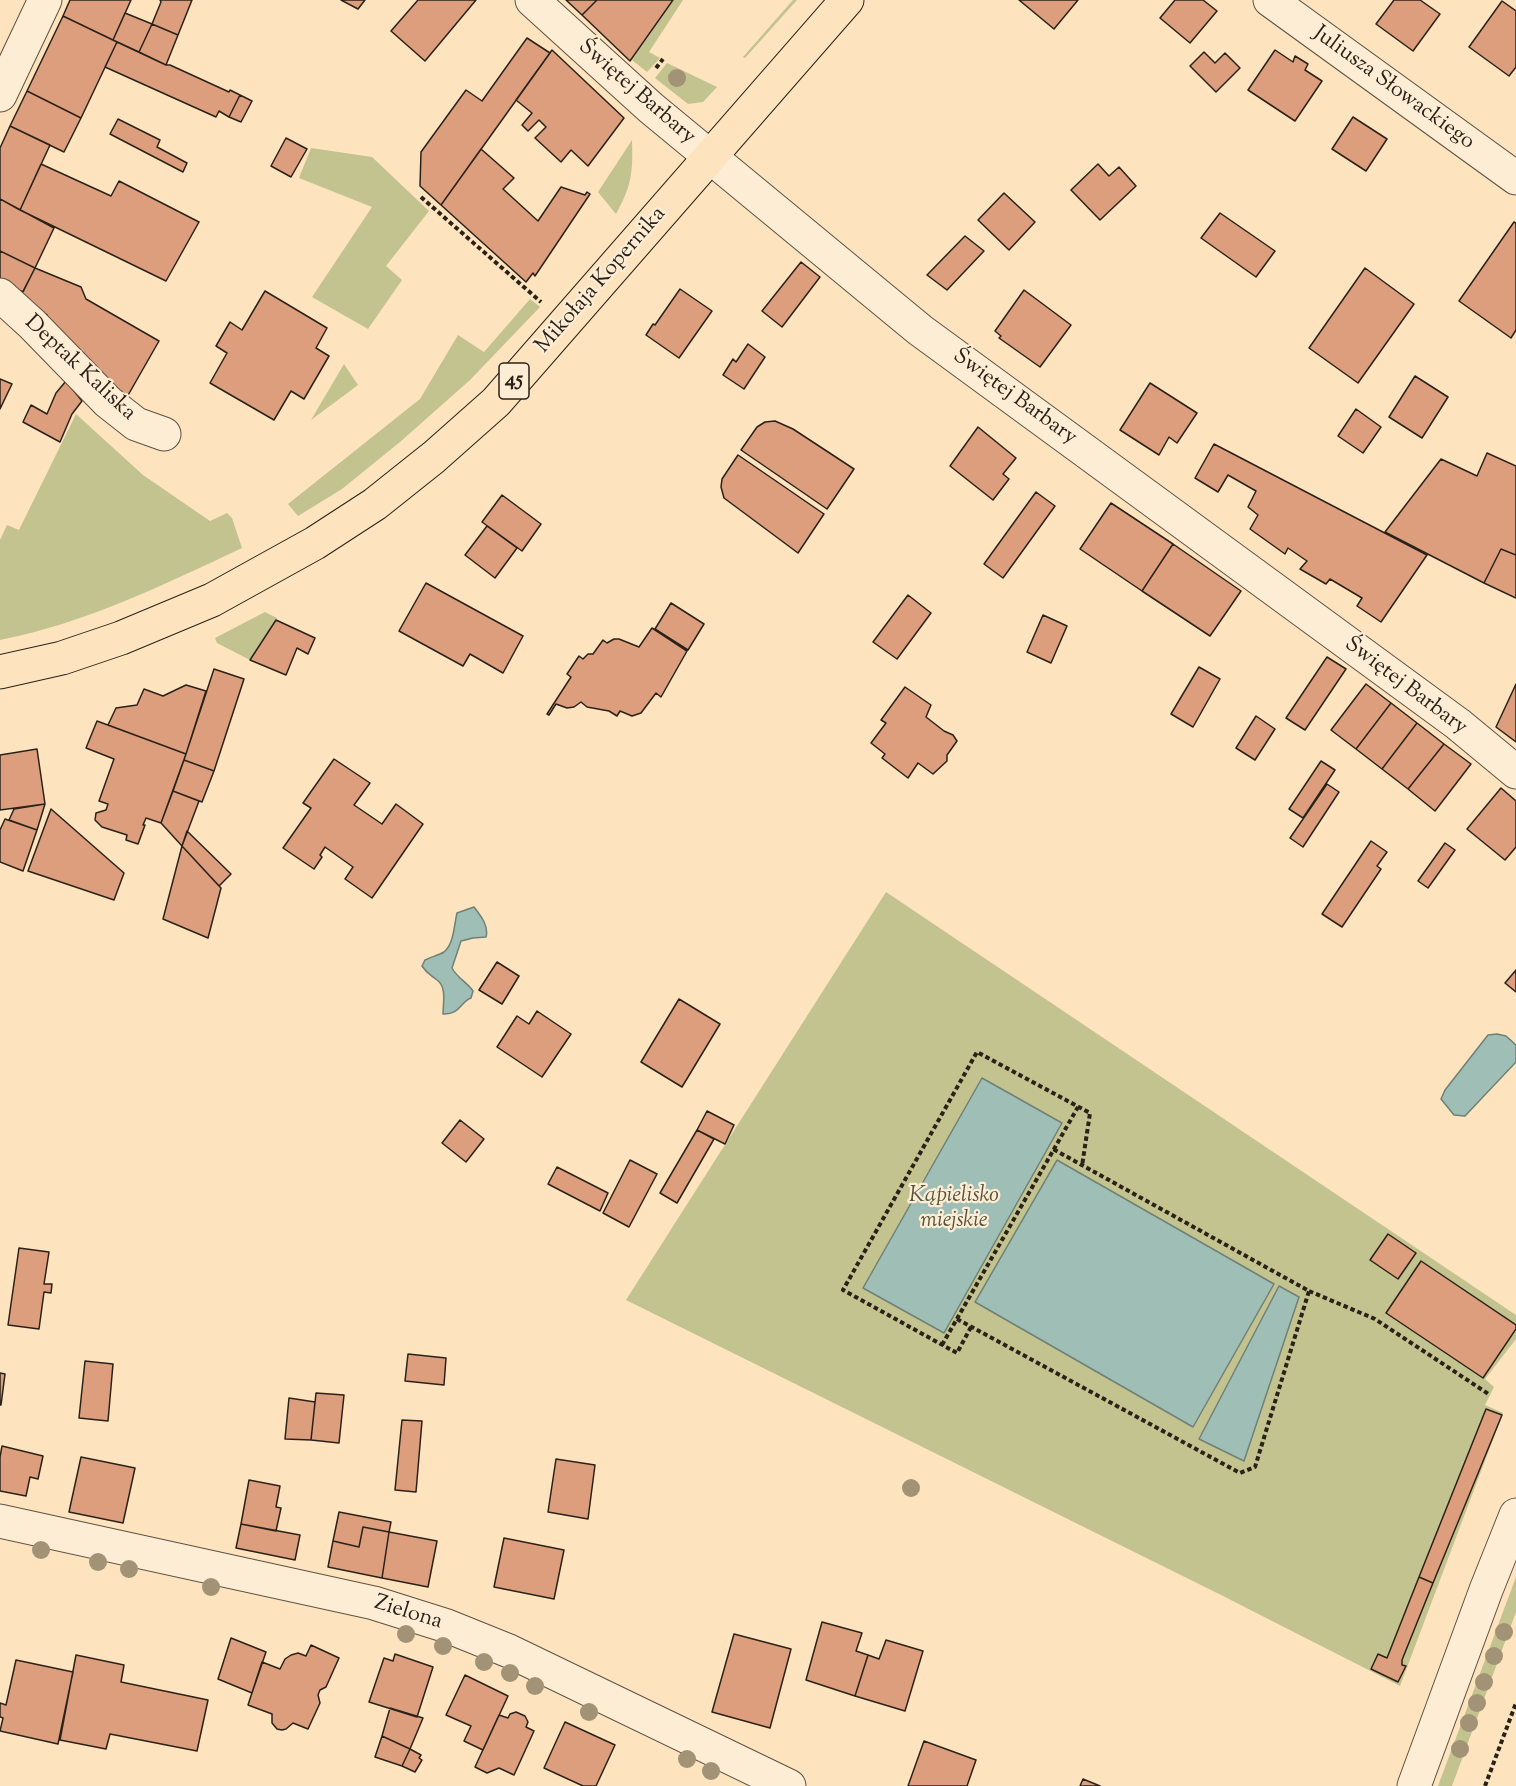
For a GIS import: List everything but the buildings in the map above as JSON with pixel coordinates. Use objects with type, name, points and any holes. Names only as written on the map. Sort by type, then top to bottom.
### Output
[{"type":"main road","name":"Mikołaja Kopernika","points":[[0,672],[62,658],[121,638],[212,600],[315,543],[375,504],[434,457],[496,402],[847,0]]},
{"type":"street","points":[[0,95],[45,0]]},
{"type":"street","name":"Świętej Barbary","points":[[532,0],[651,108],[920,330],[1458,724],[1516,772]]},
{"type":"street","name":"Juliusza Słowackiego","points":[[1270,0],[1516,178]]},
{"type":"street","name":"Deptak Kaliska","points":[[0,295],[32,324],[108,402],[136,424],[164,434]]},
{"type":"street","points":[[1414,1786],[1516,1515]]},
{"type":"street","name":"Zielona","points":[[0,1521],[354,1598],[447,1626],[509,1651],[789,1786]]},
{"type":"path","points":[[421,197],[546,307]]},
{"type":"path","points":[[971,1327],[957,1353],[843,1290],[977,1052],[1090,1113],[1082,1166]]},
{"type":"path","points":[[942,1345],[1078,1107]]},
{"type":"path","points":[[1053,1149],[1309,1291],[1375,1318],[1490,1395]]},
{"type":"path","points":[[957,1319],[1240,1473],[1255,1467],[1309,1291]]},
{"type":"path","points":[[1485,1786],[1516,1703]]},
{"type":"green space","points":[[674,0],[683,0],[649,52],[660,58],[647,72],[632,60]]},
{"type":"green space","points":[[793,0],[797,0],[745,58],[743,57]]},
{"type":"green space","points":[[667,63],[717,87],[703,102],[688,104],[655,78]]},
{"type":"green space","points":[[632,140],[630,178],[616,214],[598,192]]},
{"type":"green space","points":[[311,148],[372,157],[429,211],[386,266],[402,280],[368,329],[312,297],[372,207],[299,178]]},
{"type":"green space","points":[[530,299],[540,307],[470,380],[400,442],[342,489],[298,516],[288,504],[420,399],[458,335],[484,352]]},
{"type":"green space","points":[[344,364],[358,385],[311,420]]},
{"type":"green space","points":[[76,414],[143,475],[210,521],[227,513],[232,518],[242,548],[94,613],[32,633],[0,640],[0,540],[7,525],[19,530]]},
{"type":"green space","points":[[265,612],[277,618],[250,660],[217,643],[215,638]]},
{"type":"green space","name":"Kąpielisko miejskie","points":[[886,892],[1516,1315],[1516,1339],[1485,1379],[1494,1387],[1485,1405],[1503,1413],[1400,1686],[626,1300]]},
{"type":"green space","points":[[1516,1577],[1516,1612],[1452,1786],[1438,1786]]},
{"type":"water","points":[[474,907],[485,925],[486,937],[461,941],[452,968],[473,991],[471,998],[453,1012],[443,1014],[442,987],[422,966],[425,960],[447,949],[452,939],[457,913]]},
{"type":"water","points":[[1488,1035],[1506,1036],[1516,1045],[1516,1062],[1465,1116],[1454,1115],[1441,1099],[1445,1090]]},
{"type":"water","points":[[982,1078],[1062,1123],[944,1333],[863,1288]]},
{"type":"water","points":[[1057,1160],[1274,1284],[1193,1427],[975,1302]]},
{"type":"water","points":[[1279,1286],[1299,1297],[1244,1461],[1199,1439]]}]
